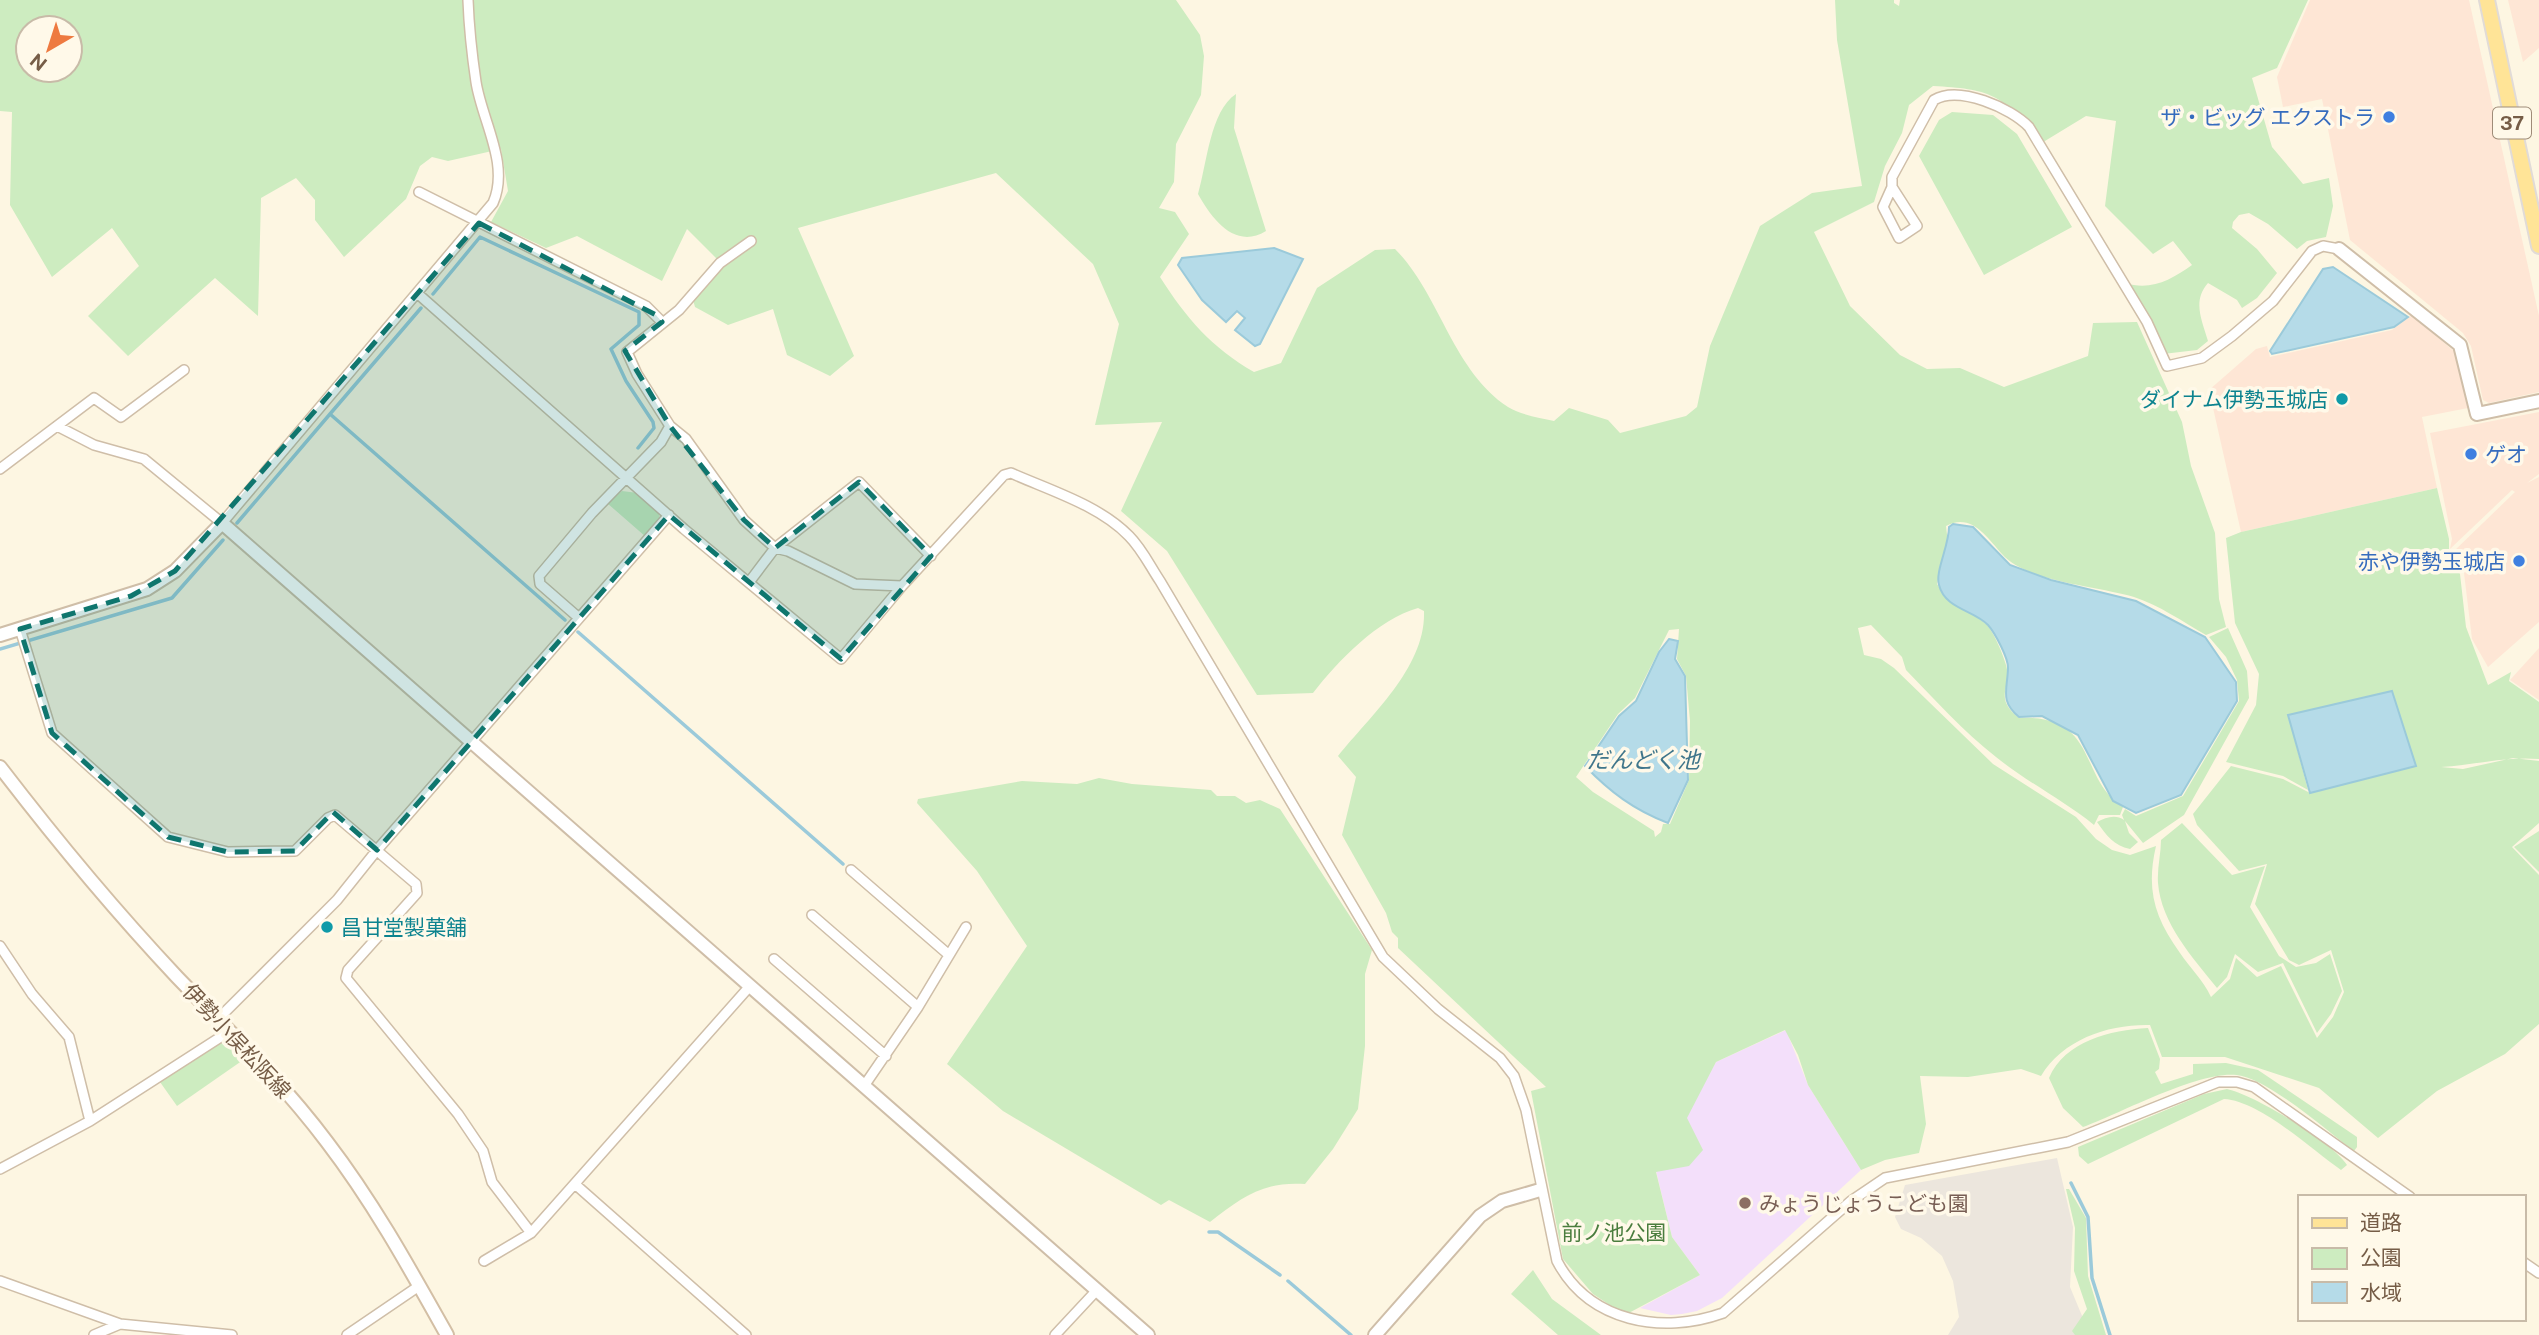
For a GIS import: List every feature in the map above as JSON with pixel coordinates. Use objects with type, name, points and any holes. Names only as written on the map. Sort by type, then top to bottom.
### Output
[{"type":"main road","name":"37","points":[[2487,0],[2539,246]]},
{"type":"street","points":[[0,635],[21,632],[147,589],[175,572],[222,523],[479,223],[493,203],[499,177],[476,83],[468,0]]},
{"type":"street","points":[[1892,187],[1917,226],[1899,238],[1883,208],[1897,166],[1936,98],[1975,99],[2007,108],[2029,127],[2147,322],[2167,366],[2196,360],[2212,352],[2266,309],[2312,251],[2323,246],[2339,249],[2460,345],[2477,414],[2539,401]]},
{"type":"street","points":[[419,192],[646,306],[662,322]]},
{"type":"street","points":[[751,241],[720,263],[679,310],[629,348],[628,356],[670,426],[686,439],[744,520],[775,548],[788,551],[855,584],[902,586]]},
{"type":"street","points":[[417,293],[669,515],[841,659],[902,586],[997,481],[1011,472],[1110,520],[1128,536],[1153,570],[1384,957],[1438,1009],[1500,1058],[1514,1076],[1526,1110],[1553,1248],[1570,1282],[1620,1320],[1646,1327],[1674,1329],[1700,1324],[1732,1307],[1851,1201],[1885,1178],[2068,1142],[2218,1082],[2237,1082],[2254,1087],[2407,1195]]},
{"type":"street","points":[[0,469],[94,398],[121,417],[184,370]]},
{"type":"street","points":[[57,426],[94,445],[144,459],[222,523],[1148,1335]]},
{"type":"street","points":[[579,618],[540,584],[538,578],[592,513],[661,442],[670,426]]},
{"type":"street","points":[[750,581],[775,548],[859,482],[931,555]]},
{"type":"street","points":[[218,1019],[337,900],[377,850],[669,515]]},
{"type":"street","points":[[21,632],[52,733],[168,837],[228,852],[295,851],[328,818],[335,815],[416,884],[417,893],[348,970],[346,978],[458,1114],[483,1152],[492,1182],[531,1233]]},
{"type":"street","name":"伊勢小俣松阪線","points":[[0,767],[51,836],[283,1087],[327,1141],[355,1181],[447,1335]]},
{"type":"street","points":[[851,870],[948,955]]},
{"type":"street","points":[[812,915],[918,1007]]},
{"type":"street","points":[[864,1086],[918,1007],[966,927]]},
{"type":"street","points":[[0,946],[32,994],[69,1037],[90,1121]]},
{"type":"street","points":[[774,959],[886,1056]]},
{"type":"street","points":[[484,1261],[531,1233],[750,986]]},
{"type":"street","points":[[0,1169],[90,1121],[230,1031]]},
{"type":"street","points":[[576,1185],[746,1335]]},
{"type":"street","points":[[1375,1335],[1480,1216],[1511,1198],[1540,1190]]},
{"type":"street","points":[[0,1281],[120,1324],[232,1335]]},
{"type":"street","points":[[347,1335],[419,1286]]},
{"type":"street","points":[[1055,1335],[1097,1290]]},
{"type":"street","points":[[94,1335],[120,1324]]},
{"type":"highlighted area","points":[[479,223],[656,315],[662,322],[625,351],[670,426],[744,520],[775,548],[859,482],[931,556],[841,659],[669,515],[377,850],[333,812],[295,851],[228,852],[168,837],[52,733],[20,629],[131,596],[175,571]]},
{"type":"shaded area","points":[[2310,0],[2469,0],[2539,316],[2539,392],[2489,403],[2483,400],[2471,346],[2463,333],[2350,240],[2322,99],[2283,107],[2277,77]]},
{"type":"shaded area","points":[[2508,0],[2539,0],[2539,48],[2523,62]]},
{"type":"shaded area","points":[[2412,315],[2456,353],[2468,408],[2422,417],[2437,488],[2241,532],[2209,390],[2256,349],[2267,346],[2270,357],[2392,330]]},
{"type":"shaded area","points":[[2539,412],[2539,474],[2527,483],[2539,477],[2539,622],[2488,667],[2472,639],[2464,573],[2452,553],[2515,492],[2512,490],[2450,549],[2452,539],[2430,433]]},
{"type":"shaded area","points":[[2539,648],[2539,700],[2510,680]]},
{"type":"shaded area","name":"みょうじょうこども園","points":[[1786,1030],[1808,1085],[1861,1170],[1722,1298],[1697,1311],[1682,1314],[1671,1315],[1640,1308],[1700,1275],[1672,1237],[1656,1171],[1716,1062]]},
{"type":"shaded area","points":[[2057,1158],[2073,1227],[2070,1287],[2090,1335],[1948,1335],[1959,1317],[1953,1281],[1942,1256],[1921,1238],[1901,1229],[1895,1217],[1905,1185]]},
{"type":"green space","name":"前ノ池公園","points":[[0,0],[1176,0],[1200,35],[1204,56],[1201,95],[1176,144],[1174,182],[1159,208],[1175,212],[1189,234],[1160,277],[1201,331],[1225,353],[1254,372],[1281,363],[1317,288],[1375,250],[1395,249],[1424,287],[1473,373],[1508,407],[1554,421],[1569,408],[1608,420],[1620,433],[1686,416],[1697,407],[1710,346],[1760,226],[1812,193],[1862,186],[1837,40],[1835,0],[1894,0],[1899,6],[1900,0],[2308,0],[2277,68],[2252,78],[2272,147],[2303,184],[2329,178],[2333,206],[2326,237],[2307,241],[2297,249],[2268,224],[2249,213],[2239,215],[2232,228],[2257,249],[2277,273],[2257,298],[2242,308],[2237,300],[2208,283],[2199,304],[2208,341],[2197,350],[2163,354],[2125,283],[2143,286],[2160,283],[2192,265],[2173,241],[2153,254],[2105,206],[2116,121],[2086,116],[2040,144],[2017,115],[1996,98],[1970,89],[1933,86],[1909,105],[1902,133],[1885,166],[1874,202],[1814,232],[1850,306],[1900,355],[1927,369],[1960,368],[2004,387],[2088,356],[2093,323],[2137,322],[2182,422],[2191,466],[2215,533],[2219,599],[2226,627],[2206,635],[2143,600],[2028,571],[2002,554],[1978,528],[1963,522],[1946,526],[1948,543],[1937,584],[1950,600],[1980,619],[1992,633],[2006,665],[2005,698],[2011,711],[2019,718],[2045,720],[2063,726],[2075,737],[2099,781],[2109,795],[2123,807],[2120,815],[2099,815],[2094,825],[2008,766],[1972,737],[1939,704],[1906,670],[1902,657],[1871,625],[1858,628],[1864,655],[1881,659],[1894,668],[1993,764],[2076,817],[2096,839],[2112,850],[2130,855],[2156,846],[2152,889],[2158,915],[2171,940],[2211,997],[2230,979],[2236,958],[2257,977],[2281,966],[2317,1038],[2333,1017],[2344,992],[2331,950],[2299,965],[2289,960],[2255,904],[2267,864],[2239,871],[2197,825],[2193,814],[2231,766],[2283,779],[2310,793],[2416,766],[2392,691],[2288,715],[2308,790],[2283,776],[2226,762],[2256,705],[2259,674],[2235,623],[2226,538],[2241,532],[2437,488],[2449,539],[2449,555],[2460,574],[2466,627],[2488,685],[2511,672],[2509,681],[2539,702],[2539,759],[2518,759],[2539,761],[2539,823],[2512,847],[2539,875],[2539,1024],[2505,1054],[2437,1091],[2378,1138],[2319,1088],[2225,1057],[2162,1057],[2150,1025],[2119,1027],[2074,1043],[2050,1063],[2041,1076],[2021,1069],[1968,1077],[1920,1076],[1926,1124],[1919,1153],[1885,1160],[1861,1170],[1808,1085],[1798,1055],[1785,1030],[1716,1062],[1687,1118],[1703,1150],[1689,1166],[1656,1172],[1672,1237],[1700,1275],[1625,1315],[1593,1294],[1563,1259],[1531,1091],[1546,1087],[1398,948],[1398,938],[1392,932],[1386,913],[1342,835],[1356,777],[1338,756],[1380,707],[1406,671],[1422,632],[1424,611],[1418,608],[1403,613],[1374,631],[1334,668],[1313,693],[1257,695],[1167,551],[1121,511],[1162,422],[1095,425],[1119,324],[1093,264],[996,173],[798,228],[854,356],[830,376],[787,355],[773,309],[728,325],[695,307],[693,300],[722,264],[687,229],[662,281],[577,236],[546,248],[491,222],[508,191],[501,149],[448,161],[432,157],[420,166],[406,199],[344,257],[315,220],[315,200],[296,178],[261,198],[258,316],[215,278],[128,356],[88,316],[139,266],[112,228],[52,277],[10,205],[12,112],[0,111]],"holes":[[[1679,629],[1677,659],[1686,676],[1690,721],[1689,780],[1670,824],[1663,824],[1661,832],[1655,837],[1654,831],[1593,792],[1576,777],[1618,714],[1635,698],[1669,630]],[[2507,759],[2463,769],[2441,767]]]},
{"type":"green space","points":[[1236,94],[1234,128],[1266,231],[1255,236],[1244,237],[1226,229],[1217,222],[1198,194],[1215,125],[1227,102]]},
{"type":"green space","points":[[1952,112],[1993,115],[2017,134],[2072,227],[1984,275],[1919,156],[1939,120]]},
{"type":"green space","points":[[622,491],[638,493],[659,511],[660,521],[646,537],[607,503]]},
{"type":"green space","points":[[2228,628],[2247,671],[2249,698],[2184,815],[2143,843],[2125,821],[2129,833],[2138,842],[2130,849],[2115,843],[2097,822],[2111,817],[2124,820],[2122,815],[2125,809],[2136,816],[2183,796],[2239,701],[2237,680],[2226,657],[2209,637]]},
{"type":"green space","points":[[1099,778],[1132,784],[1211,790],[1217,796],[1235,796],[1246,803],[1260,800],[1280,809],[1372,950],[1365,974],[1365,1046],[1358,1109],[1333,1149],[1305,1184],[1265,1188],[1210,1222],[1169,1200],[1161,1205],[1003,1111],[947,1064],[1027,946],[977,871],[917,803],[918,799],[1022,781],[1077,784]]},
{"type":"green space","points":[[2182,823],[2232,875],[2265,866],[2250,907],[2279,956],[2296,967],[2316,963],[2330,954],[2342,991],[2331,1014],[2317,1033],[2283,963],[2258,972],[2235,954],[2227,977],[2217,988],[2180,939],[2160,898],[2158,877],[2161,840]]},
{"type":"green space","points":[[2539,831],[2539,872],[2514,847]]},
{"type":"green space","points":[[2148,1028],[2160,1059],[2159,1069],[2155,1072],[2161,1084],[2193,1074],[2193,1064],[2226,1063],[2258,1070],[2357,1137],[2357,1147],[2354,1151],[2269,1088],[2242,1076],[2227,1075],[2186,1084],[2083,1127],[2063,1108],[2049,1078],[2056,1065],[2077,1046],[2090,1040],[2119,1031]]},
{"type":"green space","points":[[228,1038],[246,1058],[177,1106],[160,1082]]},
{"type":"green space","points":[[2227,1089],[2255,1100],[2310,1132],[2339,1155],[2347,1165],[2341,1170],[2269,1117],[2238,1102],[2224,1099],[2088,1164],[2079,1156],[2078,1147],[2204,1094]]},
{"type":"green space","points":[[2066,1189],[2069,1189],[2086,1218],[2088,1276],[2106,1335],[2075,1335],[2072,1331],[2087,1309],[2074,1271],[2075,1228]]},
{"type":"green space","points":[[1533,1270],[1552,1299],[1601,1335],[1558,1335],[1511,1294]]},
{"type":"water","points":[[1274,248],[1303,259],[1260,344],[1255,346],[1235,330],[1245,318],[1237,311],[1226,322],[1202,300],[1178,265],[1182,258]]},
{"type":"water","points":[[2333,267],[2408,317],[2394,327],[2272,354],[2270,351],[2323,269]]},
{"type":"water","points":[[1953,524],[1973,527],[2010,565],[2051,580],[2136,601],[2205,637],[2236,682],[2237,701],[2181,795],[2136,813],[2113,801],[2078,735],[2042,716],[2019,717],[2013,711],[2006,695],[2008,665],[1994,634],[1982,620],[1947,599],[1939,585],[1949,527]]},
{"type":"water","name":"だんどく池","points":[[1669,639],[1678,641],[1675,659],[1685,676],[1688,780],[1668,823],[1623,799],[1585,766],[1619,716],[1636,701],[1659,652]]},
{"type":"water","points":[[2392,691],[2416,766],[2310,793],[2288,715]]},
{"type":"waterway","points":[[433,294],[480,237],[639,312],[639,325],[611,349],[626,381],[653,422],[654,428],[638,448]]},
{"type":"waterway","points":[[330,414],[421,308]]},
{"type":"waterway","points":[[237,523],[330,414],[565,620]]},
{"type":"waterway","points":[[0,649],[172,598],[223,540]]},
{"type":"waterway","points":[[578,632],[843,864]]},
{"type":"waterway","points":[[2071,1183],[2088,1217],[2092,1278],[2110,1335]]},
{"type":"waterway","points":[[1209,1232],[1218,1232],[1280,1275]]},
{"type":"waterway","points":[[1288,1281],[1351,1335]]},
{"type":"place","name":"ザ・ビッグ エクストラ","points":[[2389,117]]},
{"type":"place","name":"ダイナム伊勢玉城店","points":[[2342,399]]},
{"type":"place","name":"ゲオ","points":[[2471,454]]},
{"type":"place","name":"赤や伊勢玉城店","points":[[2519,561]]},
{"type":"place","name":"昌甘堂製菓舗","points":[[327,927]]},
{"type":"place","name":"みょうじょうこども園","points":[[1745,1203]]}]
